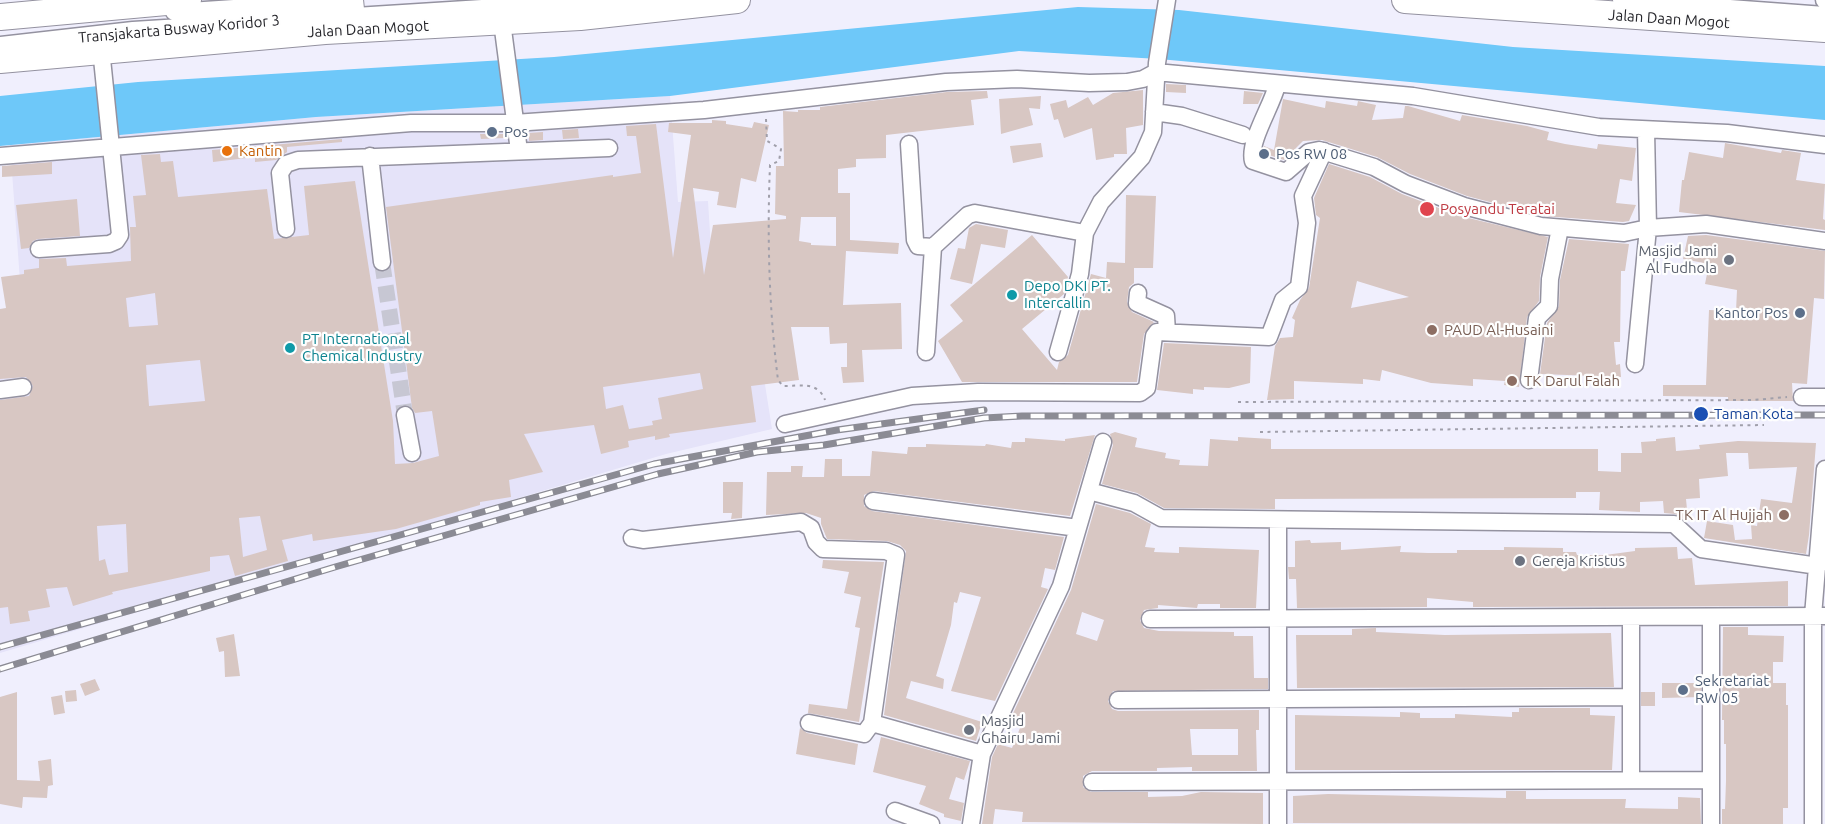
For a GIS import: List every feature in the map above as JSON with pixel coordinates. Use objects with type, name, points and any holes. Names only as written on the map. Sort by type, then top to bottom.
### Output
[{"type":"highway","points":[[8,15],[188,0]]},
{"type":"highway","name":"Jalan Daan Mogot","points":[[0,60],[102,61],[351,9],[503,30],[597,5],[737,0]]},
{"type":"highway","name":"Jalan Daan Mogot","points":[[1405,0],[1825,29]]},
{"type":"street","points":[[1058,352],[1080,274],[1085,233],[1101,202],[1142,157],[1153,132],[1157,68],[1167,0]]},
{"type":"street","points":[[1622,0],[1825,15]]},
{"type":"street","name":"Transjakarta Busway Koridor 3","points":[[8,15],[130,15],[597,5]]},
{"type":"street","name":"Transjakarta Busway Koridor 3","points":[[0,45],[351,9]]},
{"type":"street","points":[[503,30],[519,151]]},
{"type":"street","points":[[39,249],[109,244],[116,241],[120,235],[102,61]]},
{"type":"street","points":[[0,156],[112,143],[411,123],[704,110],[979,80],[1017,78],[1089,83],[1127,81],[1143,79],[1157,68],[1277,85],[1413,96],[1599,127],[1727,133],[1825,145]]},
{"type":"street","points":[[1277,85],[1273,102],[1255,141],[1253,161],[1286,172],[1309,152],[1324,151],[1374,167],[1406,184],[1464,206],[1541,226],[1624,233],[1648,228],[1706,224],[1825,241]]},
{"type":"street","points":[[1154,112],[1182,116],[1243,135]]},
{"type":"street","points":[[1635,364],[1648,228],[1646,130]]},
{"type":"street","points":[[909,144],[915,240],[918,246],[933,247]]},
{"type":"street","points":[[286,229],[280,173],[286,164],[298,160],[609,148]]},
{"type":"street","points":[[786,424],[912,396],[978,392],[1140,393],[1147,388],[1154,336],[1157,332],[1271,336],[1283,300],[1299,287],[1307,223],[1303,195],[1324,151]]},
{"type":"street","points":[[370,156],[382,262]]},
{"type":"street","points":[[927,352],[933,247],[968,215],[975,213],[1085,233]]},
{"type":"street","points":[[1529,380],[1537,318],[1550,306],[1550,279],[1560,228]]},
{"type":"street","points":[[1138,293],[1137,303],[1166,316],[1167,332]]},
{"type":"street","points":[[0,390],[23,387]]},
{"type":"street","points":[[1802,397],[1825,397]]},
{"type":"street","points":[[405,415],[412,453]]},
{"type":"street","points":[[971,824],[982,754],[1061,586],[1103,442]]},
{"type":"street","points":[[1813,824],[1819,779],[1818,566],[1825,469]]},
{"type":"street","points":[[1089,492],[1134,503],[1161,518],[1674,524],[1701,549],[1818,566]]},
{"type":"street","points":[[873,501],[1078,528]]},
{"type":"street","points":[[1278,521],[1278,824]]},
{"type":"street","points":[[632,538],[643,540],[801,522],[811,528],[816,542],[823,549],[886,551],[896,555],[872,723],[864,734],[809,723]]},
{"type":"street","points":[[1150,619],[1819,616]]},
{"type":"street","points":[[1631,617],[1631,780]]},
{"type":"street","points":[[1710,617],[1711,824]]},
{"type":"street","points":[[1118,700],[1631,697]]},
{"type":"street","points":[[872,723],[982,754]]},
{"type":"street","points":[[1092,782],[1711,780]]},
{"type":"street","points":[[895,811],[931,824]]},
{"type":"path","points":[[764,102],[766,139],[781,149],[779,161],[770,165],[767,211],[768,272],[778,380],[783,386],[816,387],[821,390],[826,403]]},
{"type":"path","points":[[1239,402],[1754,400],[1802,397]]},
{"type":"path","points":[[1260,432],[1764,425]]},
{"type":"shaded area","points":[[670,96],[678,202],[708,201],[713,280],[749,283],[772,429],[666,454],[0,653],[0,310],[22,308],[10,145],[316,117]]},
{"type":"water","points":[[1078,7],[1179,10],[1513,47],[1825,66],[1825,120],[1159,59],[1019,51],[670,96],[316,117],[0,146],[0,96],[138,82],[554,57]]},
{"type":"building","points":[[1166,84],[1186,85],[1186,93],[1166,92]]},
{"type":"building","points":[[1143,90],[1143,125],[1126,128],[1127,154],[1114,154],[1114,157],[1096,160],[1092,128],[1064,138],[1058,119],[1054,120],[1050,104],[1066,100],[1068,108],[1088,97],[1093,105],[1113,93]]},
{"type":"building","points":[[987,91],[988,98],[971,100],[974,125],[886,135],[886,158],[856,159],[856,167],[838,169],[838,193],[850,193],[850,240],[899,243],[898,254],[846,251],[843,305],[901,303],[902,349],[862,350],[864,382],[843,383],[841,367],[847,367],[847,343],[830,344],[829,327],[791,327],[799,380],[751,386],[756,422],[669,434],[670,437],[655,440],[655,436],[628,441],[629,447],[601,454],[594,425],[524,434],[543,472],[509,480],[511,497],[480,502],[480,505],[396,529],[313,541],[312,534],[282,540],[288,561],[235,576],[229,555],[210,557],[210,571],[112,592],[113,594],[73,606],[67,587],[46,589],[50,607],[28,611],[30,621],[10,624],[8,607],[0,608],[0,400],[29,396],[33,386],[26,377],[0,379],[0,309],[6,308],[1,277],[24,274],[24,270],[39,268],[39,259],[66,258],[67,266],[131,261],[130,227],[136,227],[133,196],[146,195],[141,155],[160,154],[161,162],[173,161],[178,197],[267,189],[274,239],[309,235],[304,186],[355,181],[393,421],[395,464],[413,463],[439,456],[432,411],[415,413],[412,408],[386,207],[641,173],[636,136],[627,136],[626,126],[656,124],[673,258],[691,135],[668,132],[669,123],[712,123],[712,120],[752,128],[754,122],[769,125],[756,182],[741,178],[736,208],[717,205],[719,192],[693,188],[704,275],[713,225],[786,219],[786,216],[775,214],[776,166],[784,166],[783,111],[820,110],[820,107],[947,92]],"holes":[[[801,217],[836,217],[836,246],[811,245],[811,243],[799,241]],[[155,293],[158,325],[129,327],[126,298]],[[200,360],[205,401],[149,406],[146,365]],[[700,373],[703,389],[658,398],[662,419],[652,421],[653,425],[629,429],[623,405],[606,409],[603,387]],[[260,516],[267,550],[243,557],[239,518]],[[126,524],[128,572],[109,575],[105,559],[99,561],[97,526]]]},
{"type":"building","points":[[1244,91],[1263,93],[1258,104],[1243,104]]},
{"type":"building","points":[[1041,96],[1040,109],[1029,108],[1033,125],[1001,134],[999,99]]},
{"type":"building","points":[[1283,99],[1325,108],[1326,101],[1357,106],[1358,101],[1376,105],[1372,120],[1403,118],[1405,106],[1408,106],[1460,121],[1462,115],[1527,126],[1549,132],[1547,140],[1565,144],[1597,149],[1598,144],[1636,148],[1632,181],[1620,179],[1616,203],[1636,205],[1629,221],[1623,222],[1543,216],[1467,196],[1410,174],[1377,157],[1322,140],[1303,141],[1284,160],[1263,153],[1264,146],[1274,150]]},
{"type":"building","points":[[578,129],[579,138],[563,139],[562,130]]},
{"type":"building","points":[[543,132],[543,140],[529,141],[529,133]]},
{"type":"building","points":[[480,134],[504,134],[504,138],[481,139]]},
{"type":"building","points":[[342,139],[342,142],[287,147],[287,152],[276,160],[255,162],[255,157],[213,162],[212,150]]},
{"type":"building","points":[[1041,143],[1043,157],[1013,163],[1010,146]]},
{"type":"building","points":[[1725,143],[1781,153],[1782,150],[1801,153],[1796,180],[1825,184],[1823,219],[1825,230],[1679,212],[1682,180],[1684,180],[1689,152],[1723,158]]},
{"type":"building","points":[[52,162],[52,174],[2,177],[2,166]]},
{"type":"building","points":[[1329,164],[1370,177],[1402,194],[1460,216],[1548,237],[1540,277],[1539,301],[1527,317],[1519,387],[1504,385],[1505,381],[1473,379],[1473,386],[1431,383],[1382,370],[1380,381],[1363,379],[1363,384],[1294,381],[1294,399],[1267,400],[1275,346],[1280,338],[1293,337],[1295,320],[1292,318],[1300,300],[1309,288],[1320,218],[1316,215],[1314,198]],"holes":[[[1357,281],[1409,297],[1351,308]]]},
{"type":"building","points":[[1126,195],[1156,196],[1153,268],[1134,268],[1134,283],[1129,287],[1127,302],[1132,312],[1154,322],[1144,334],[1137,382],[962,382],[938,341],[963,321],[950,305],[1032,235],[1068,277],[1064,294],[1022,329],[1057,370],[1059,362],[1068,355],[1091,274],[1106,278],[1107,262],[1125,263]]},
{"type":"building","points":[[77,199],[80,236],[38,239],[33,241],[29,248],[21,249],[16,205]]},
{"type":"building","points":[[976,224],[1008,230],[1005,248],[981,244],[972,284],[950,279],[958,248],[965,249],[969,228]]},
{"type":"building","points":[[1706,235],[1825,251],[1824,299],[1814,298],[1807,384],[1792,383],[1793,401],[1728,401],[1728,397],[1663,396],[1663,385],[1706,385],[1709,310],[1736,311],[1737,290],[1705,284],[1709,264],[1683,259],[1688,236]]},
{"type":"building","points":[[1569,239],[1629,244],[1625,271],[1621,271],[1620,342],[1614,342],[1616,365],[1620,364],[1621,377],[1540,374],[1547,323],[1559,306],[1560,280]]},
{"type":"building","points":[[1164,343],[1251,347],[1250,383],[1229,388],[1193,389],[1193,394],[1157,390]]},
{"type":"building","points":[[1115,432],[1137,438],[1135,447],[1166,453],[1165,458],[1180,460],[1179,465],[1208,466],[1210,439],[1238,441],[1238,437],[1271,439],[1271,449],[1598,449],[1598,471],[1621,472],[1621,453],[1642,453],[1641,442],[1656,441],[1656,439],[1675,437],[1676,451],[1700,449],[1699,445],[1738,441],[1816,443],[1806,554],[1704,538],[1707,521],[1733,525],[1735,540],[1752,539],[1751,525],[1757,526],[1761,499],[1792,503],[1797,467],[1749,469],[1748,453],[1726,453],[1728,476],[1699,479],[1700,498],[1686,499],[1688,520],[1675,514],[1664,513],[1663,501],[1640,502],[1640,512],[1599,510],[1600,492],[1576,492],[1576,498],[1275,499],[1275,509],[1164,508],[1137,493],[1102,484],[1113,445],[1110,434]]},
{"type":"building","points":[[1095,435],[1070,516],[874,491],[864,495],[864,506],[872,511],[1064,537],[1055,570],[1045,568],[1041,587],[1048,589],[995,701],[951,691],[981,597],[960,592],[957,603],[954,602],[951,625],[936,676],[944,679],[943,689],[911,681],[906,698],[982,722],[976,741],[884,715],[906,551],[900,545],[887,541],[827,539],[821,518],[806,513],[766,515],[767,472],[791,472],[791,466],[803,466],[802,477],[824,477],[825,459],[842,459],[842,476],[870,476],[872,451],[907,454],[908,447],[926,447],[926,444],[985,446],[986,444],[1011,448],[1012,442],[1025,442],[1025,438],[1065,441],[1065,439]]},
{"type":"building","points":[[723,482],[743,482],[742,518],[731,519],[732,513],[723,513]]},
{"type":"building","points":[[1096,504],[1130,513],[1151,524],[1145,547],[1155,548],[1154,552],[1179,553],[1179,547],[1259,550],[1256,608],[1220,608],[1220,604],[1198,604],[1197,608],[1158,605],[1158,608],[1144,610],[1140,620],[1144,628],[1159,631],[1234,632],[1234,636],[1253,636],[1254,678],[1268,678],[1268,689],[1113,691],[1108,701],[1112,709],[1118,711],[1259,710],[1259,730],[1256,730],[1257,771],[1192,771],[1192,767],[1157,768],[1157,771],[1092,771],[1083,776],[1083,787],[1091,792],[1148,792],[1148,797],[1182,796],[1201,792],[1263,793],[1263,824],[1022,822],[1023,812],[995,809],[993,824],[982,824],[992,757],[998,744],[1012,748],[1020,728],[1008,724],[1071,590]],"holes":[[[1082,612],[1104,620],[1097,641],[1076,634]],[[1190,729],[1238,729],[1238,755],[1192,755]]]},
{"type":"building","points":[[1310,540],[1311,543],[1341,542],[1341,550],[1401,546],[1400,552],[1428,553],[1457,553],[1457,550],[1504,550],[1504,547],[1563,548],[1563,552],[1576,552],[1577,555],[1605,555],[1635,551],[1635,548],[1677,547],[1678,559],[1692,558],[1695,585],[1788,581],[1788,606],[1473,607],[1473,602],[1427,598],[1427,607],[1297,608],[1296,579],[1289,579],[1288,567],[1295,567],[1295,541]]},
{"type":"building","points":[[823,560],[884,562],[859,722],[808,713],[809,704],[847,709],[860,628],[855,627],[861,597],[844,593],[849,572],[822,568]]},
{"type":"building","points":[[1723,627],[1748,627],[1748,635],[1784,636],[1783,662],[1773,662],[1773,683],[1786,683],[1786,705],[1788,705],[1788,808],[1783,808],[1783,824],[1722,824],[1726,781],[1726,744],[1724,744],[1724,720],[1722,720]]},
{"type":"building","points":[[1376,628],[1376,632],[1445,635],[1611,633],[1614,687],[1297,688],[1296,635],[1352,635],[1352,629]]},
{"type":"building","points":[[234,634],[240,676],[225,677],[224,651],[219,652],[216,638]]},
{"type":"building","points":[[95,679],[100,690],[85,696],[80,684]]},
{"type":"building","name":"Sekretariat RW 05","points":[[1662,683],[1701,683],[1701,697],[1662,698]]},
{"type":"building","points":[[76,690],[77,701],[66,702],[65,691]]},
{"type":"building","points":[[17,692],[17,780],[40,781],[38,761],[51,759],[53,785],[48,786],[47,798],[23,797],[22,808],[0,804],[0,697]]},
{"type":"building","points":[[1641,692],[1655,692],[1655,706],[1641,706]]},
{"type":"building","points":[[62,695],[65,713],[54,715],[51,697]]},
{"type":"building","points":[[1519,708],[1590,708],[1590,715],[1615,716],[1612,770],[1295,770],[1295,715],[1400,717],[1400,712],[1420,713],[1420,718],[1455,718],[1455,714],[1512,717],[1512,712],[1519,712]]},
{"type":"building","points":[[800,728],[807,733],[858,744],[855,765],[796,754]]},
{"type":"building","points":[[881,737],[970,761],[964,780],[956,777],[949,799],[964,803],[961,821],[944,817],[944,814],[919,804],[926,786],[873,772]]},
{"type":"building","points":[[1506,791],[1526,791],[1526,799],[1626,799],[1625,808],[1678,809],[1678,797],[1700,798],[1701,824],[1293,823],[1293,796],[1328,794],[1506,798]]},
{"type":"tunnel","points":[[382,262],[405,415]]},
{"type":"railway","points":[[0,647],[654,464],[837,430],[984,410]]},
{"type":"railway","points":[[0,669],[335,567],[658,474],[757,452],[824,445],[984,418],[1022,416],[1825,415]]},
{"type":"place","name":"Pos","points":[[492,132]]},
{"type":"place","name":"Kantin","points":[[227,151]]},
{"type":"place","name":"Pos RW 08","points":[[1264,154]]},
{"type":"place","name":"Posyandu Teratai","points":[[1427,209]]},
{"type":"place","name":"Masjid Jami Al Fudhola","points":[[1729,260]]},
{"type":"place","name":"Depo DKI PT. Intercallin","points":[[1012,295]]},
{"type":"place","name":"Kantor Pos","points":[[1800,313]]},
{"type":"place","name":"PAUD Al-Husaini","points":[[1432,330]]},
{"type":"place","name":"PT International Chemical Industry","points":[[290,348]]},
{"type":"place","name":"TK Darul Falah","points":[[1512,381]]},
{"type":"place","name":"Taman Kota","points":[[1701,414]]},
{"type":"place","name":"TK IT Al Hujjah","points":[[1784,515]]},
{"type":"place","name":"Gereja Kristus","points":[[1520,561]]},
{"type":"place","name":"Sekretariat RW 05","points":[[1683,690]]},
{"type":"place","name":"Masjid Ghairu Jami","points":[[969,730]]}]
